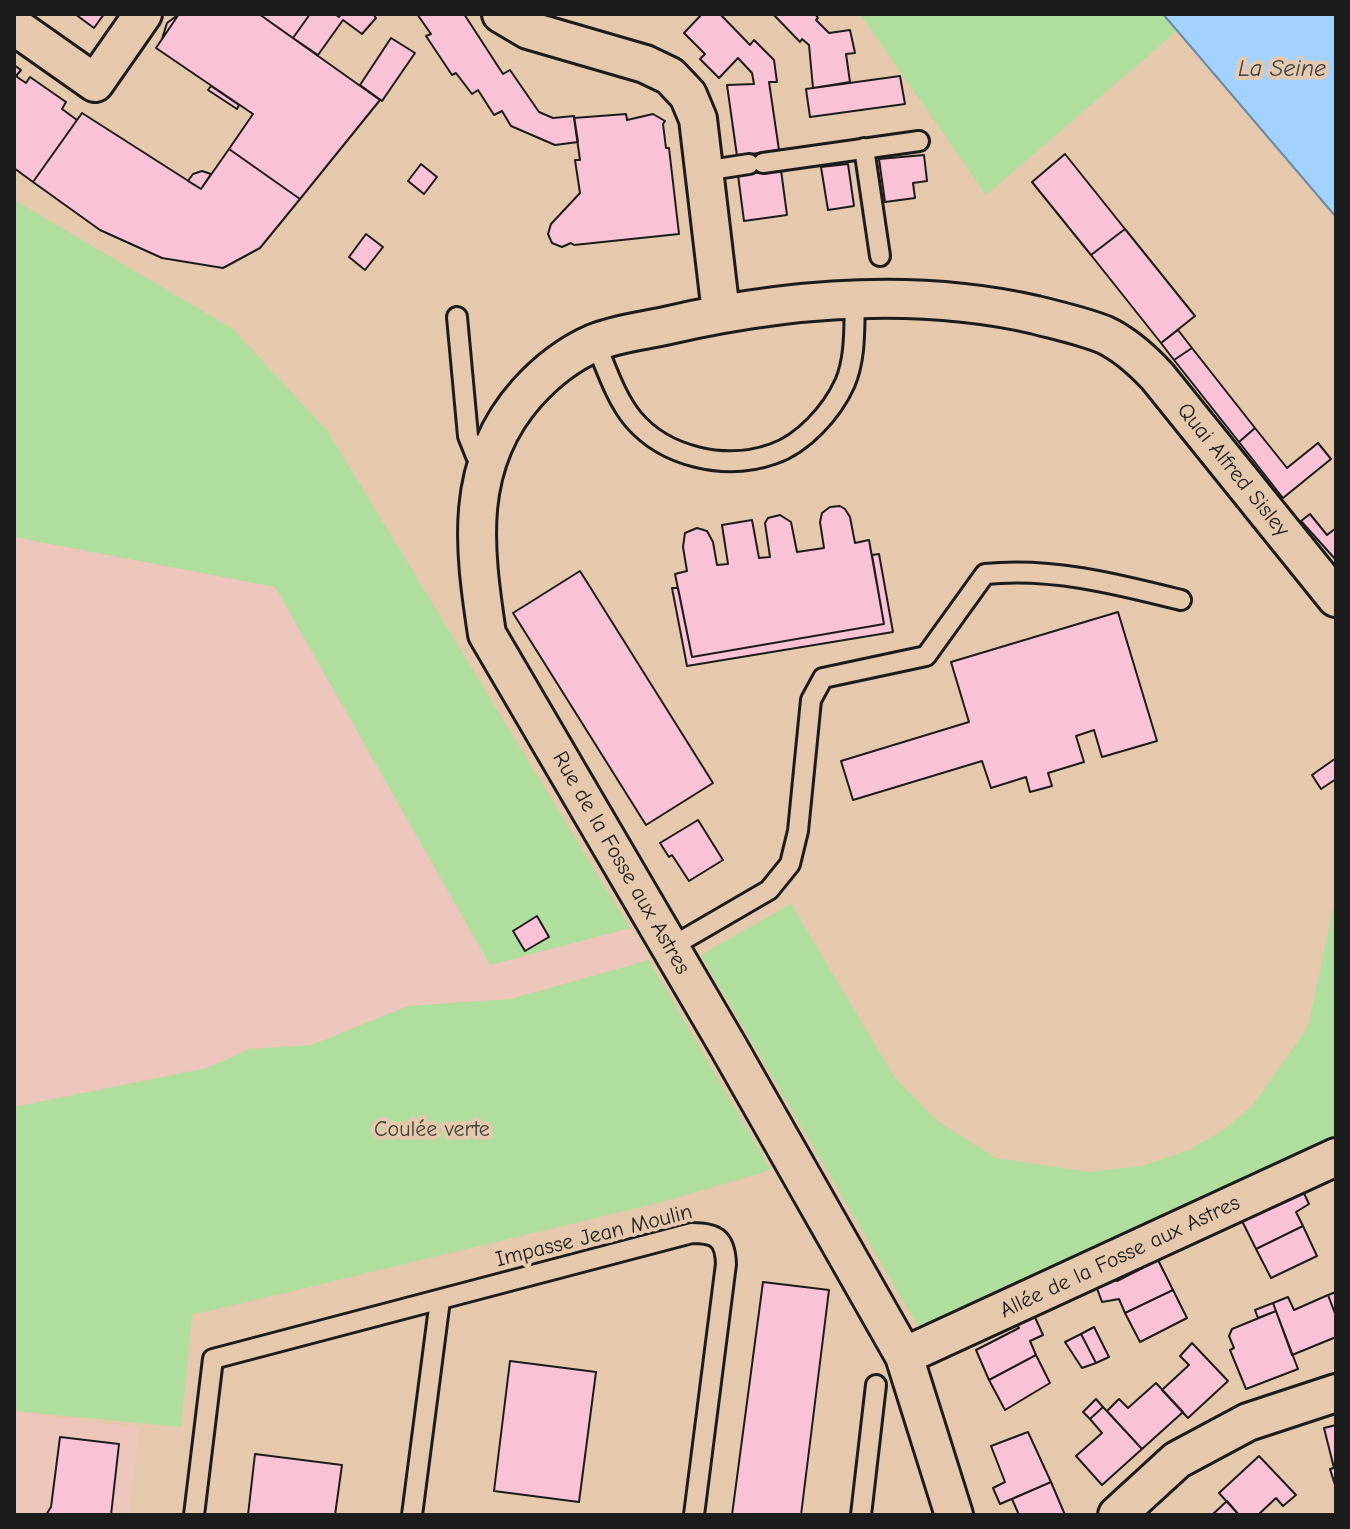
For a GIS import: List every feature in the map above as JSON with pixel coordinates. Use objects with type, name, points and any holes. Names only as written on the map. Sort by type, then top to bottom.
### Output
[{"type":"street","points":[[14,26],[95,83],[143,14]]},
{"type":"street","points":[[501,14],[528,30],[645,64],[670,76],[688,95],[698,119],[721,313]]},
{"type":"street","name":"Rue de la Fosse aux Astres","points":[[855,298],[721,313],[595,342],[542,377],[525,395],[503,428],[488,463],[475,528],[477,570],[487,634],[671,947],[904,1356],[954,1515]]},
{"type":"street","name":"Quai Alfred Sisley","points":[[855,298],[956,302],[1013,310],[1105,335],[1126,347],[1157,376],[1336,598]]},
{"type":"street","name":"Allée de la Fosse aux Astres","points":[[904,1356],[1336,1157]]},
{"type":"street","points":[[1117,1515],[1177,1460],[1248,1422],[1336,1393]]},
{"type":"lane","points":[[704,171],[919,141]]},
{"type":"lane","points":[[864,148],[880,256]]},
{"type":"lane","points":[[595,342],[631,417],[651,437],[700,459],[722,461],[753,458],[774,454],[794,443],[831,406],[845,382],[851,361],[855,298]]},
{"type":"lane","points":[[457,317],[468,436],[476,456],[488,463]]},
{"type":"lane","points":[[671,947],[769,890],[790,864],[798,831],[811,700],[823,678],[926,656],[985,574],[1002,572],[1092,578],[1181,600]]},
{"type":"lane","name":"Impasse Jean Moulin","points":[[440,1300],[692,1233],[709,1233],[720,1240],[725,1250],[726,1264],[694,1515]]},
{"type":"lane","points":[[194,1515],[213,1359],[440,1300],[412,1515]]},
{"type":"lane","points":[[861,1515],[876,1385]]},
{"type":"shaded area","points":[[14,537],[275,586],[490,965],[630,928],[649,960],[511,999],[408,1006],[312,1045],[250,1049],[207,1068],[14,1107]]},
{"type":"shaded area","points":[[14,1411],[140,1428],[129,1515],[14,1515]]},
{"type":"green space","points":[[860,14],[1163,14],[1178,30],[986,195]]},
{"type":"green space","points":[[14,200],[233,329],[328,432],[630,928],[490,965],[275,587],[14,537]]},
{"type":"green space","points":[[791,904],[895,1078],[936,1120],[996,1158],[1089,1172],[1142,1166],[1189,1150],[1225,1129],[1252,1106],[1308,1027],[1336,906],[1336,1145],[922,1333],[701,955]]},
{"type":"green space","name":"Coulée verte","points":[[649,960],[771,1170],[662,1202],[192,1315],[181,1427],[14,1411],[14,1107],[207,1068],[250,1049],[312,1045],[408,1006],[511,999]]},
{"type":"water","name":"La Seine","points":[[1163,14],[1336,14],[1336,217]]},
{"type":"building","points":[[75,14],[104,14],[94,28]]},
{"type":"building","points":[[179,14],[162,39],[167,23]]},
{"type":"building","points":[[179,14],[259,14],[380,100],[300,199],[229,149],[253,114],[156,48]]},
{"type":"building","points":[[259,14],[310,14],[293,38]]},
{"type":"building","points":[[310,14],[335,14],[339,17],[341,14],[373,14],[376,18],[362,34],[343,20],[318,55],[293,38]]},
{"type":"building","points":[[417,14],[464,14],[503,74],[510,70],[539,112],[553,118],[574,116],[578,142],[555,145],[511,126],[502,111],[494,115],[478,90],[472,94],[456,73],[452,75],[426,36],[431,34]]},
{"type":"building","points":[[702,14],[720,14],[750,45],[754,40],[774,60],[777,82],[769,82],[779,150],[737,156],[727,85],[754,84],[752,73],[738,58],[719,78],[700,59],[705,54],[684,33]]},
{"type":"building","points":[[773,14],[815,14],[816,20],[829,33],[850,30],[855,53],[846,54],[850,82],[813,88],[809,45],[802,39],[800,42]]},
{"type":"building","points":[[391,38],[415,53],[382,101],[360,85]]},
{"type":"building","points":[[14,65],[21,70],[16,76],[26,83],[30,77],[66,102],[62,109],[77,120],[33,182],[14,168]]},
{"type":"building","points":[[900,76],[905,104],[810,117],[806,89]]},
{"type":"building","points":[[211,86],[239,105],[237,109],[208,90]]},
{"type":"building","points":[[82,113],[201,189],[229,149],[300,199],[260,248],[223,268],[162,258],[100,230],[33,182]]},
{"type":"building","points":[[626,114],[627,120],[653,114],[665,121],[679,234],[571,243],[562,247],[552,243],[548,234],[551,224],[580,193],[575,160],[580,160],[574,118]]},
{"type":"building","points":[[1065,154],[1125,229],[1091,255],[1032,182]]},
{"type":"building","points":[[924,155],[927,181],[913,183],[915,198],[885,202],[879,159]]},
{"type":"building","points":[[421,164],[437,177],[424,194],[408,181]]},
{"type":"building","points":[[848,164],[854,206],[828,210],[821,167]]},
{"type":"building","points":[[781,170],[787,215],[744,221],[738,175]]},
{"type":"building","points":[[202,171],[211,174],[201,189],[188,181],[193,174]]},
{"type":"building","points":[[1125,229],[1195,316],[1161,343],[1091,255]]},
{"type":"building","points":[[366,234],[383,247],[365,270],[349,257]]},
{"type":"building","points":[[1178,330],[1192,348],[1174,360],[1161,343]]},
{"type":"building","points":[[1192,348],[1255,428],[1239,442],[1174,360]]},
{"type":"building","points":[[1255,428],[1287,468],[1318,443],[1331,459],[1283,498],[1239,442]]},
{"type":"building","points":[[840,506],[850,517],[855,543],[869,540],[884,624],[692,657],[675,574],[687,571],[683,547],[685,533],[697,528],[707,531],[713,542],[717,565],[728,564],[722,525],[752,520],[759,558],[770,557],[765,523],[768,518],[780,515],[791,522],[797,552],[824,548],[820,522],[822,513],[830,507]]},
{"type":"building","points":[[1310,514],[1327,535],[1336,528],[1336,560],[1301,521]]},
{"type":"building","points":[[879,554],[893,632],[687,666],[672,588],[678,588],[692,657],[884,624],[872,555]]},
{"type":"building","points":[[580,571],[713,783],[646,825],[513,613]]},
{"type":"building","points":[[1118,612],[1157,741],[1102,757],[1094,730],[1076,736],[1084,762],[1048,773],[1052,786],[1030,792],[1026,777],[991,788],[982,761],[853,800],[841,761],[969,722],[951,662]]},
{"type":"building","points":[[1336,758],[1336,779],[1321,789],[1312,775]]},
{"type":"building","points":[[698,820],[723,860],[689,881],[660,843]]},
{"type":"building","points":[[537,916],[549,937],[525,951],[513,931]]},
{"type":"building","points":[[1301,1187],[1309,1204],[1296,1212],[1303,1226],[1256,1249],[1241,1219]]},
{"type":"building","points":[[1303,1226],[1317,1256],[1271,1278],[1256,1249]]},
{"type":"building","points":[[1158,1260],[1173,1290],[1125,1313],[1119,1299],[1102,1302],[1095,1283],[1110,1278],[1117,1281]]},
{"type":"building","points":[[763,1282],[829,1290],[801,1515],[732,1515]]},
{"type":"building","points":[[1173,1290],[1187,1318],[1140,1342],[1125,1313]]},
{"type":"building","points":[[1336,1292],[1336,1316],[1328,1295]]},
{"type":"building","points":[[1328,1295],[1336,1316],[1336,1337],[1292,1355],[1273,1303],[1288,1297],[1294,1310]]},
{"type":"building","points":[[1273,1303],[1276,1311],[1258,1318],[1255,1310]]},
{"type":"building","points":[[1276,1311],[1298,1369],[1246,1389],[1230,1350],[1234,1348],[1229,1336],[1232,1329]]},
{"type":"building","points":[[1033,1313],[1043,1335],[1030,1341],[1036,1355],[989,1380],[976,1350],[1019,1328],[1015,1322]]},
{"type":"building","points":[[1094,1327],[1109,1357],[1096,1363],[1081,1334]]},
{"type":"building","points":[[1081,1334],[1096,1363],[1082,1368],[1065,1342]]},
{"type":"building","points":[[1192,1343],[1228,1381],[1188,1418],[1162,1390],[1189,1365],[1180,1356]]},
{"type":"building","points":[[1036,1355],[1050,1383],[1005,1410],[989,1380]]},
{"type":"building","points":[[510,1361],[596,1372],[579,1502],[494,1491]]},
{"type":"building","points":[[1156,1383],[1183,1412],[1142,1449],[1107,1411],[1119,1399],[1128,1408]]},
{"type":"building","points":[[1096,1399],[1103,1407],[1090,1419],[1083,1412]]},
{"type":"building","points":[[1103,1407],[1142,1449],[1102,1485],[1076,1456],[1102,1433],[1090,1419]]},
{"type":"building","points":[[1336,1425],[1336,1485],[1335,1485],[1324,1428]]},
{"type":"building","points":[[1028,1432],[1051,1482],[1000,1504],[993,1488],[1005,1482],[991,1446]]},
{"type":"building","points":[[60,1437],[119,1444],[111,1515],[46,1515],[51,1507]]},
{"type":"building","points":[[255,1454],[342,1465],[335,1515],[248,1515]]},
{"type":"building","points":[[1259,1456],[1296,1495],[1283,1506],[1276,1498],[1258,1515],[1239,1515],[1219,1493]]},
{"type":"building","points":[[1051,1482],[1065,1515],[1019,1515],[1012,1499]]},
{"type":"building","points":[[1227,1501],[1239,1515],[1212,1515]]}]
